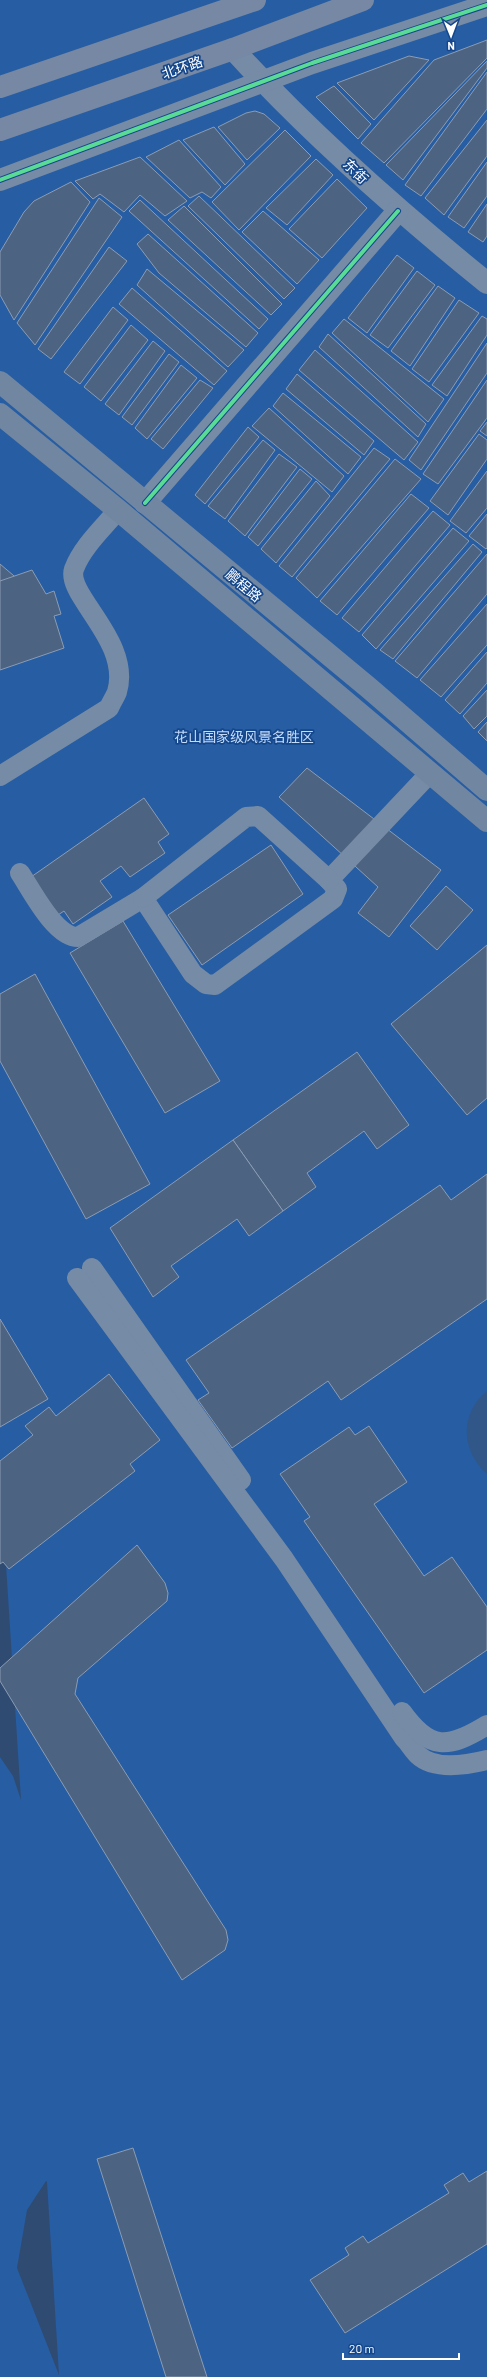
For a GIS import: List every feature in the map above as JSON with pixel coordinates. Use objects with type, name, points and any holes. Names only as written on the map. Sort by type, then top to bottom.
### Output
[{"type":"main road","points":[[0,88],[255,0]]},
{"type":"main road","name":"北环路","points":[[0,130],[233,50],[363,0]]},
{"type":"main road","name":"鹏程路","points":[[0,382],[369,688],[487,790]]},
{"type":"main road","name":"鹏程路","points":[[0,414],[118,510],[487,821]]},
{"type":"street","points":[[0,180],[262,82],[435,20],[487,5]]},
{"type":"street","name":"东街","points":[[233,50],[262,82],[398,211],[487,283]]},
{"type":"street","points":[[145,503],[398,211]]},
{"type":"lane","points":[[0,776],[109,708],[117,691],[116,654],[106,633],[75,585],[74,570],[82,555],[118,510]]},
{"type":"lane","points":[[329,880],[430,773]]},
{"type":"lane","points":[[20,873],[50,919],[65,934],[72,937],[78,937],[142,898],[246,817],[258,816],[337,889],[333,899],[215,985],[206,984],[193,974],[142,898]]},
{"type":"lane","points":[[487,1725],[463,1739],[445,1742],[427,1739],[415,1731],[85,1273],[284,1559],[404,1738],[419,1756],[433,1764],[470,1764],[487,1760]]},
{"type":"green space","name":"花山国家级风景名胜区","points":[[0,0],[487,0],[487,2377],[0,2377],[0,1757],[13,1776],[21,1800],[0,1471]],"holes":[[[46,2181],[59,2375],[17,2268],[27,2210]]]},
{"type":"shaded area","points":[[487,1391],[487,1474],[478,1465],[472,1455],[468,1444],[467,1432],[468,1421],[472,1410],[478,1400]]},
{"type":"building","points":[[487,40],[487,58],[384,163],[361,143],[434,60]]},
{"type":"building","points":[[409,56],[429,60],[374,120],[337,83]]},
{"type":"building","points":[[487,61],[487,68],[403,180],[386,165]]},
{"type":"building","points":[[487,72],[487,109],[421,196],[405,185]]},
{"type":"building","points":[[334,86],[371,124],[358,139],[316,97]]},
{"type":"building","points":[[255,111],[264,114],[280,128],[247,160],[218,127],[246,113]]},
{"type":"building","points":[[487,120],[487,156],[444,215],[425,198]]},
{"type":"building","points":[[214,127],[245,164],[225,185],[183,140]]},
{"type":"building","points":[[285,130],[311,156],[239,230],[212,202]]},
{"type":"building","points":[[179,140],[221,187],[211,198],[202,192],[190,198],[146,157]]},
{"type":"building","points":[[140,157],[187,201],[165,216],[140,195],[124,212],[100,194],[93,199],[75,181]]},
{"type":"building","points":[[316,159],[333,175],[287,225],[266,208]]},
{"type":"building","points":[[487,162],[487,196],[464,228],[448,217]]},
{"type":"building","points":[[337,179],[367,208],[322,258],[289,229]]},
{"type":"building","points":[[71,182],[90,202],[14,320],[0,295],[0,252],[24,212],[34,201]]},
{"type":"building","points":[[199,196],[295,288],[284,299],[188,206]]},
{"type":"building","points":[[99,198],[122,217],[35,345],[17,323]]},
{"type":"building","points":[[140,200],[268,319],[259,329],[129,211]]},
{"type":"building","points":[[487,204],[487,236],[483,242],[468,232]]},
{"type":"building","points":[[184,206],[282,304],[271,315],[168,220]]},
{"type":"building","points":[[263,211],[319,260],[297,284],[242,232]]},
{"type":"building","points":[[148,234],[258,333],[246,347],[159,273],[137,244]]},
{"type":"building","points":[[109,247],[127,261],[51,359],[38,349]]},
{"type":"building","points":[[397,255],[414,268],[367,333],[348,318]]},
{"type":"building","points":[[147,269],[244,350],[228,367],[137,285]]},
{"type":"building","points":[[417,271],[435,285],[388,348],[370,335]]},
{"type":"building","points":[[438,286],[455,298],[410,366],[391,351]]},
{"type":"building","points":[[132,288],[227,371],[214,385],[119,304]]},
{"type":"building","points":[[459,300],[479,313],[429,382],[412,369]]},
{"type":"building","points":[[113,307],[128,320],[80,384],[64,372]]},
{"type":"building","points":[[482,316],[487,319],[487,335],[447,396],[432,385]]},
{"type":"building","points":[[344,319],[444,399],[428,422],[332,333]]},
{"type":"building","points":[[131,325],[148,340],[101,401],[84,387]]},
{"type":"building","points":[[328,334],[426,424],[418,437],[319,347]]},
{"type":"building","points":[[153,341],[165,351],[119,415],[105,404]]},
{"type":"building","points":[[487,343],[487,373],[421,470],[409,460]]},
{"type":"building","points":[[315,350],[418,442],[404,460],[299,370]]},
{"type":"building","points":[[169,354],[179,362],[132,425],[122,417]]},
{"type":"building","points":[[181,365],[197,378],[147,439],[135,428]]},
{"type":"building","points":[[297,374],[374,441],[364,455],[286,389]]},
{"type":"building","points":[[200,380],[213,388],[163,449],[151,439]]},
{"type":"building","points":[[487,380],[487,418],[438,484],[423,474]]},
{"type":"building","points":[[283,393],[361,457],[348,474],[273,406]]},
{"type":"building","points":[[269,408],[344,476],[332,492],[252,426]]},
{"type":"building","points":[[487,422],[487,436],[480,431]]},
{"type":"building","points":[[248,427],[259,437],[205,504],[195,495]]},
{"type":"building","points":[[479,434],[487,440],[487,459],[448,515],[430,501]]},
{"type":"building","points":[[263,440],[275,450],[225,519],[208,506]]},
{"type":"building","points":[[374,448],[390,459],[292,577],[279,566]]},
{"type":"building","points":[[279,454],[297,467],[245,536],[228,521]]},
{"type":"building","points":[[395,459],[421,479],[317,598],[296,578]]},
{"type":"building","points":[[300,469],[312,479],[258,546],[248,537]]},
{"type":"building","points":[[487,471],[487,508],[466,533],[450,521]]},
{"type":"building","points":[[316,481],[330,496],[276,563],[261,549]]},
{"type":"building","points":[[411,494],[429,508],[337,615],[320,601]]},
{"type":"building","points":[[433,511],[450,525],[359,632],[342,618]]},
{"type":"building","points":[[487,514],[487,548],[486,549],[469,536]]},
{"type":"building","points":[[453,528],[469,541],[376,649],[362,635]]},
{"type":"building","points":[[473,544],[482,552],[393,659],[380,650]]},
{"type":"building","points":[[487,554],[487,594],[417,678],[395,661]]},
{"type":"building","points":[[0,564],[20,581],[37,638],[0,649]]},
{"type":"building","points":[[32,570],[46,594],[54,591],[61,614],[54,616],[64,648],[0,670],[0,581]]},
{"type":"building","points":[[487,604],[487,645],[441,697],[420,680]]},
{"type":"building","points":[[487,652],[487,683],[460,714],[445,700]]},
{"type":"building","points":[[487,690],[487,716],[474,729],[463,716]]},
{"type":"building","points":[[487,722],[487,741],[478,732]]},
{"type":"building","points":[[307,768],[441,870],[389,937],[358,913],[378,887],[279,797]]},
{"type":"building","points":[[144,798],[169,834],[158,842],[165,853],[130,877],[121,866],[100,881],[112,897],[73,924],[64,911],[58,915],[31,877]]},
{"type":"building","points":[[271,845],[303,894],[202,965],[168,915]]},
{"type":"building","points":[[446,886],[473,910],[437,950],[410,926]]},
{"type":"building","points":[[123,921],[220,1081],[165,1113],[70,953]]},
{"type":"building","points":[[487,945],[487,1098],[467,1115],[391,1024]]},
{"type":"building","points":[[35,974],[150,1184],[86,1219],[0,1061],[0,994]]},
{"type":"building","points":[[357,1052],[409,1125],[377,1149],[364,1131],[307,1173],[316,1187],[283,1211],[233,1140]]},
{"type":"building","points":[[233,1140],[283,1211],[249,1236],[237,1219],[171,1266],[179,1277],[153,1297],[110,1228]]},
{"type":"building","points":[[487,1174],[487,1299],[341,1400],[328,1381],[232,1448],[198,1400],[209,1393],[186,1360],[440,1185],[451,1200]]},
{"type":"building","points":[[0,1319],[48,1399],[0,1427]]},
{"type":"building","points":[[109,1374],[160,1440],[130,1464],[135,1471],[9,1569],[3,1562],[0,1564],[0,1461],[33,1435],[25,1426],[49,1407],[56,1416]]},
{"type":"building","points":[[369,1426],[407,1482],[374,1504],[424,1576],[452,1557],[487,1607],[487,1650],[424,1693],[304,1521],[310,1517],[280,1474],[349,1427],[355,1435]]},
{"type":"building","points":[[137,1545],[165,1583],[168,1593],[167,1601],[78,1678],[75,1694],[226,1930],[228,1940],[225,1950],[182,1980],[0,1681],[0,1668]]},
{"type":"building","points":[[133,2148],[207,2377],[166,2377],[97,2159]]},
{"type":"building","points":[[487,2171],[487,2244],[345,2333],[310,2280],[349,2255],[345,2248],[363,2236],[368,2243],[449,2193],[444,2185],[463,2173],[469,2182]]},
{"type":"cycle path","points":[[0,180],[312,63],[487,5]]},
{"type":"cycle path","points":[[145,503],[398,211]]}]
